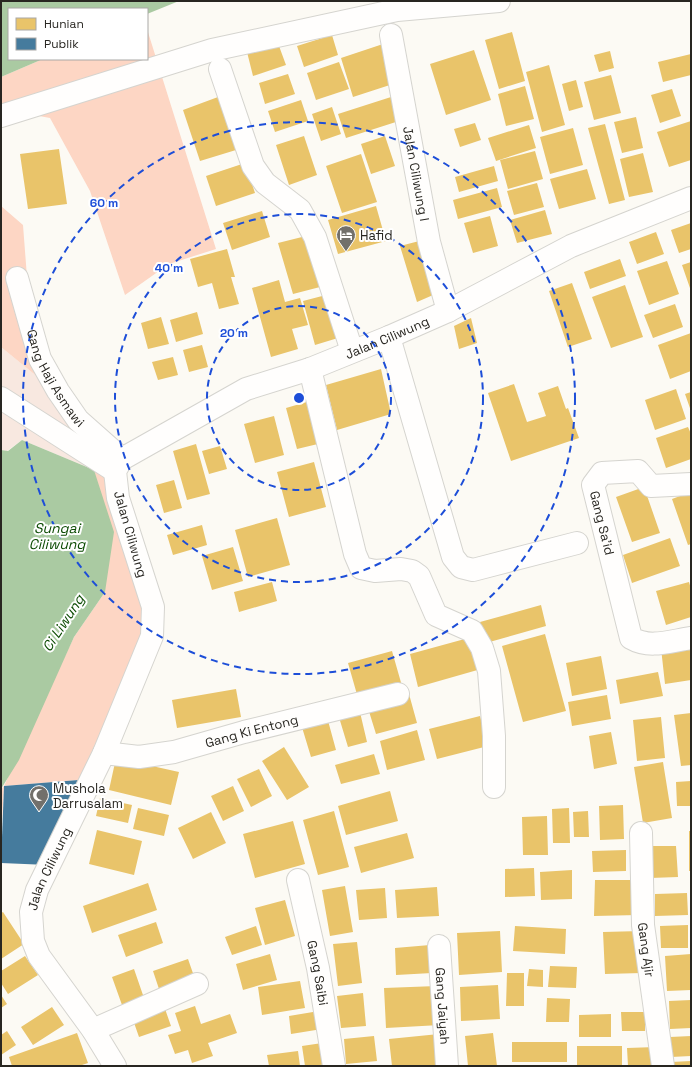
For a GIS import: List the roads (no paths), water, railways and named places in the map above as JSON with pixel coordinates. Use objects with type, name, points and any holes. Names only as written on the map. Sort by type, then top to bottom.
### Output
[{"type":"street","points":[[1,116],[212,50],[397,10],[499,1]]},
{"type":"street","name":"Jalan Ciliwung I","points":[[391,35],[429,242],[448,311]]},
{"type":"street","points":[[220,69],[253,166],[264,183],[300,210],[315,237],[352,351]]},
{"type":"street","name":"Jalan Ciliwung","points":[[116,1066],[93,1030],[39,956],[33,941],[31,912],[37,890],[104,753],[152,636],[153,607],[118,498],[119,465],[246,388],[310,370],[352,351],[389,337],[448,311],[571,246],[691,198]]},
{"type":"street","name":"Gang Haji Asmawi","points":[[17,278],[40,359],[58,391],[78,420],[119,465]]},
{"type":"street","points":[[389,337],[453,558],[462,567],[473,570],[577,543]]},
{"type":"street","points":[[310,370],[356,554],[361,568],[375,571],[401,569],[412,571],[419,576],[436,614],[472,631],[482,648],[489,671],[494,736],[494,787]]},
{"type":"street","points":[[1,398],[119,465]]},
{"type":"street","name":"Gang Sa'id","points":[[691,484],[650,486],[638,471],[630,470],[602,473],[592,485],[631,638],[639,643],[648,645],[691,638]]},
{"type":"street","name":"Gang Ki Entong","points":[[104,753],[139,756],[174,752],[228,736],[398,694]]},
{"type":"street","name":"Gang Ajir","points":[[641,833],[643,925],[663,1066]]},
{"type":"street","name":"Gang Saibi","points":[[298,880],[321,982],[334,1066]]},
{"type":"street","name":"Gang Jaiyah","points":[[439,946],[447,1066]]},
{"type":"street","points":[[93,1030],[198,984]]},
{"type":"water","points":[[1,1],[179,1],[148,14],[148,8],[8,8],[8,60],[41,60],[1,77]]},
{"type":"water","name":"Sungai Ciliwung","points":[[22,440],[94,470],[114,532],[105,592],[74,637],[19,760],[1,789],[1,450],[8,451]]},
{"type":"place","name":"Hafid","points":[[346,252]]},
{"type":"place","name":"Mushola Darrusalam","points":[[39,812]]},
{"type":"water label","name":"Ci Liwung","points":[[63,623]]}]
